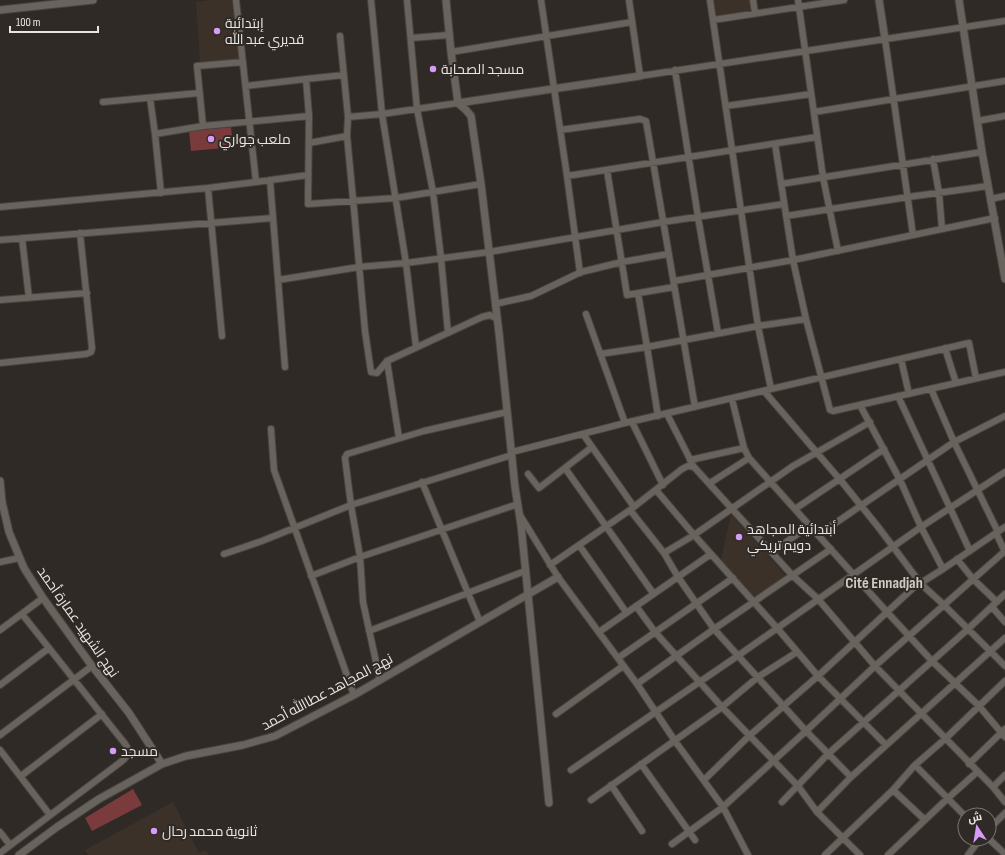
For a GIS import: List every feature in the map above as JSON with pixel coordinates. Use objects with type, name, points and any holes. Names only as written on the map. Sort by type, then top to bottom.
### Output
[{"type":"street","points":[[0,10],[93,0]]},
{"type":"street","points":[[236,0],[256,182]]},
{"type":"street","points":[[371,0],[382,114],[406,263],[416,347]]},
{"type":"street","points":[[407,0],[417,109],[433,192],[448,333]]},
{"type":"street","points":[[446,0],[458,103],[471,116],[481,184],[496,304],[528,594],[549,803]]},
{"type":"street","points":[[541,0],[580,273]]},
{"type":"street","points":[[629,0],[640,76]]},
{"type":"street","points":[[710,0],[767,390],[861,506],[921,584],[1005,666]]},
{"type":"street","points":[[753,0],[755,13]]},
{"type":"street","points":[[798,0],[823,177],[838,251]]},
{"type":"street","points":[[713,20],[844,0]]},
{"type":"street","points":[[879,0],[913,235]]},
{"type":"street","points":[[959,0],[982,152],[1005,279]]},
{"type":"street","points":[[348,117],[382,114],[554,89],[1005,21]]},
{"type":"street","points":[[451,52],[632,22]]},
{"type":"street","points":[[411,38],[449,35]]},
{"type":"street","points":[[340,36],[348,117],[347,136],[359,267],[371,372],[374,374],[377,373],[387,361],[482,317],[490,315],[497,318]]},
{"type":"street","points":[[203,126],[197,66],[243,62]]},
{"type":"street","points":[[675,70],[718,334]]},
{"type":"street","points":[[246,86],[344,75]]},
{"type":"street","points":[[306,79],[309,116],[308,204],[396,198],[481,184]]},
{"type":"street","points":[[814,112],[1005,81]]},
{"type":"street","points":[[103,102],[199,93]]},
{"type":"street","points":[[726,106],[811,94]]},
{"type":"street","points":[[150,98],[156,134],[161,192]]},
{"type":"street","points":[[156,134],[203,126],[309,116]]},
{"type":"street","points":[[977,121],[1005,116]]},
{"type":"street","points":[[560,130],[644,119],[647,124],[695,407]]},
{"type":"street","points":[[309,142],[347,136]]},
{"type":"street","points":[[567,176],[817,137]]},
{"type":"street","points":[[775,144],[793,260],[806,319],[830,410],[833,411],[1005,372]]},
{"type":"street","points":[[781,184],[982,152]]},
{"type":"street","points":[[933,159],[939,193],[942,229]]},
{"type":"street","points":[[607,170],[627,294],[638,293],[708,275],[793,260],[995,218]]},
{"type":"street","points":[[0,207],[62,200],[208,188],[308,175]]},
{"type":"street","points":[[270,180],[286,367]]},
{"type":"street","points":[[786,216],[988,186]]},
{"type":"street","points":[[208,188],[222,336]]},
{"type":"street","points":[[990,199],[1005,196]]},
{"type":"street","points":[[278,280],[359,267],[406,263],[489,252],[663,222],[784,204]]},
{"type":"street","points":[[0,240],[273,218]]},
{"type":"street","points":[[0,363],[86,354],[91,352],[92,348],[87,293],[80,233]]},
{"type":"street","points":[[22,238],[29,298]]},
{"type":"street","points":[[496,304],[531,296],[580,273],[622,262],[668,254]]},
{"type":"street","points":[[0,300],[87,293]]},
{"type":"street","points":[[638,293],[658,416]]},
{"type":"street","points":[[586,314],[625,423]]},
{"type":"street","points":[[600,354],[806,319]]},
{"type":"street","points":[[224,554],[262,541],[351,505],[512,453],[625,423],[944,348],[969,343],[976,378]]},
{"type":"street","points":[[944,348],[956,383]]},
{"type":"street","points":[[901,359],[909,394]]},
{"type":"street","points":[[387,361],[399,438]]},
{"type":"street","points":[[672,844],[723,807],[874,666],[1005,552],[930,389]]},
{"type":"street","points":[[898,396],[970,551]]},
{"type":"street","points":[[732,399],[744,448],[748,458],[932,661],[979,706],[1003,733],[969,764]]},
{"type":"street","points":[[860,405],[900,480],[943,569]]},
{"type":"street","points":[[380,680],[363,602],[360,557],[345,458],[347,454],[399,438],[508,412]]},
{"type":"street","points":[[667,414],[694,467],[793,576],[818,599],[874,666],[993,787],[1005,802]]},
{"type":"street","points":[[818,535],[954,442],[1005,416]]},
{"type":"street","points":[[632,422],[663,485]]},
{"type":"street","points":[[664,554],[816,452],[870,422]]},
{"type":"street","points":[[271,430],[274,470],[354,695]]},
{"type":"street","points":[[583,434],[714,629],[806,731],[850,777]]},
{"type":"street","points":[[528,474],[538,488],[592,447]]},
{"type":"street","points":[[690,460],[744,448]]},
{"type":"street","points":[[795,509],[884,449]]},
{"type":"street","points":[[710,483],[748,458]]},
{"type":"street","points":[[550,565],[632,508],[685,467],[694,467]]},
{"type":"street","points":[[565,468],[653,594]]},
{"type":"street","points":[[571,770],[922,527],[1005,472]]},
{"type":"street","name":"نهج الشهيد عمارة أحمد","points":[[0,482],[1,502],[9,532],[19,558],[43,598],[92,666],[129,713],[162,764]]},
{"type":"street","points":[[422,482],[480,622]]},
{"type":"street","points":[[656,490],[818,676],[886,744]]},
{"type":"street","points":[[311,576],[360,557],[518,504]]},
{"type":"street","points":[[519,513],[558,578],[637,684],[675,741],[723,807],[748,855]]},
{"type":"street","points":[[772,552],[809,526]]},
{"type":"street","points":[[704,780],[749,736],[818,676],[913,588],[1005,527]]},
{"type":"street","points":[[579,545],[626,612]]},
{"type":"street","points":[[637,684],[714,629],[831,550]]},
{"type":"street","points":[[599,632],[711,554]]},
{"type":"street","points":[[0,562],[19,558]]},
{"type":"street","points":[[957,560],[973,580],[997,602]]},
{"type":"street","points":[[369,631],[525,571]]},
{"type":"street","name":"نهج المجاهد عطاالله أحمد","points":[[18,855],[99,799],[162,764],[186,756],[243,745],[275,736],[354,695],[558,578]]},
{"type":"street","points":[[618,658],[733,578]]},
{"type":"street","points":[[782,802],[828,754],[1005,594]]},
{"type":"street","points":[[0,630],[43,598]]},
{"type":"street","points":[[636,606],[655,632],[722,707],[798,786],[817,812],[860,855]]},
{"type":"street","points":[[992,607],[1005,622]]},
{"type":"street","points":[[0,853],[122,761],[128,756],[129,753],[127,747],[102,714],[22,614]]},
{"type":"street","points":[[817,812],[850,777],[1005,638]]},
{"type":"street","points":[[0,685],[49,648]]},
{"type":"street","points":[[591,800],[722,707],[758,678],[797,652]]},
{"type":"street","points":[[0,735],[92,666]]},
{"type":"street","points":[[556,714],[623,666]]},
{"type":"street","points":[[825,855],[893,790],[915,765],[945,739],[1005,681]]},
{"type":"street","points":[[20,776],[102,714]]},
{"type":"street","points":[[0,750],[50,815]]},
{"type":"street","points":[[642,764],[695,840]]},
{"type":"street","points":[[915,765],[957,808]]},
{"type":"street","points":[[888,855],[977,772]]},
{"type":"street","points":[[993,787],[1005,775]]},
{"type":"street","points":[[611,785],[642,831]]},
{"type":"street","points":[[893,790],[924,820]]},
{"type":"street","points":[[997,821],[1005,813]]},
{"type":"street","points":[[0,832],[10,845]]},
{"type":"street","points":[[997,846],[1005,854]]},
{"type":"shaded area","name":"إبتدائية قديري عبد الله","points":[[210,0],[234,0],[240,60],[200,63],[196,2]]},
{"type":"shaded area","points":[[713,0],[749,0],[751,12],[716,17]]},
{"type":"shaded area","name":"ملعب جواري","points":[[231,127],[233,147],[191,151],[189,131]]},
{"type":"shaded area","name":"أبتدائية المجاهد دويم تريكي","points":[[731,514],[786,576],[754,599],[721,560]]},
{"type":"shaded area","points":[[133,789],[142,805],[92,831],[85,818]]},
{"type":"shaded area","name":"ثانوية محمد رحال","points":[[173,802],[199,853],[206,850],[209,855],[88,855],[85,850]]},
{"type":"place","name":"إبتدائية قديري عبد الله","points":[[217,31]]},
{"type":"place","name":"مسجد الصحابة","points":[[433,69]]},
{"type":"place","name":"ملعب جواري","points":[[211,139]]},
{"type":"place","name":"أبتدائية المجاهد دويم تريكي","points":[[739,537]]},
{"type":"place","name":"مسجد","points":[[113,751]]},
{"type":"place","name":"ثانوية محمد رحال","points":[[154,831]]},
{"type":"district","name":"Cité Ennadjah","points":[[884,583]]}]
